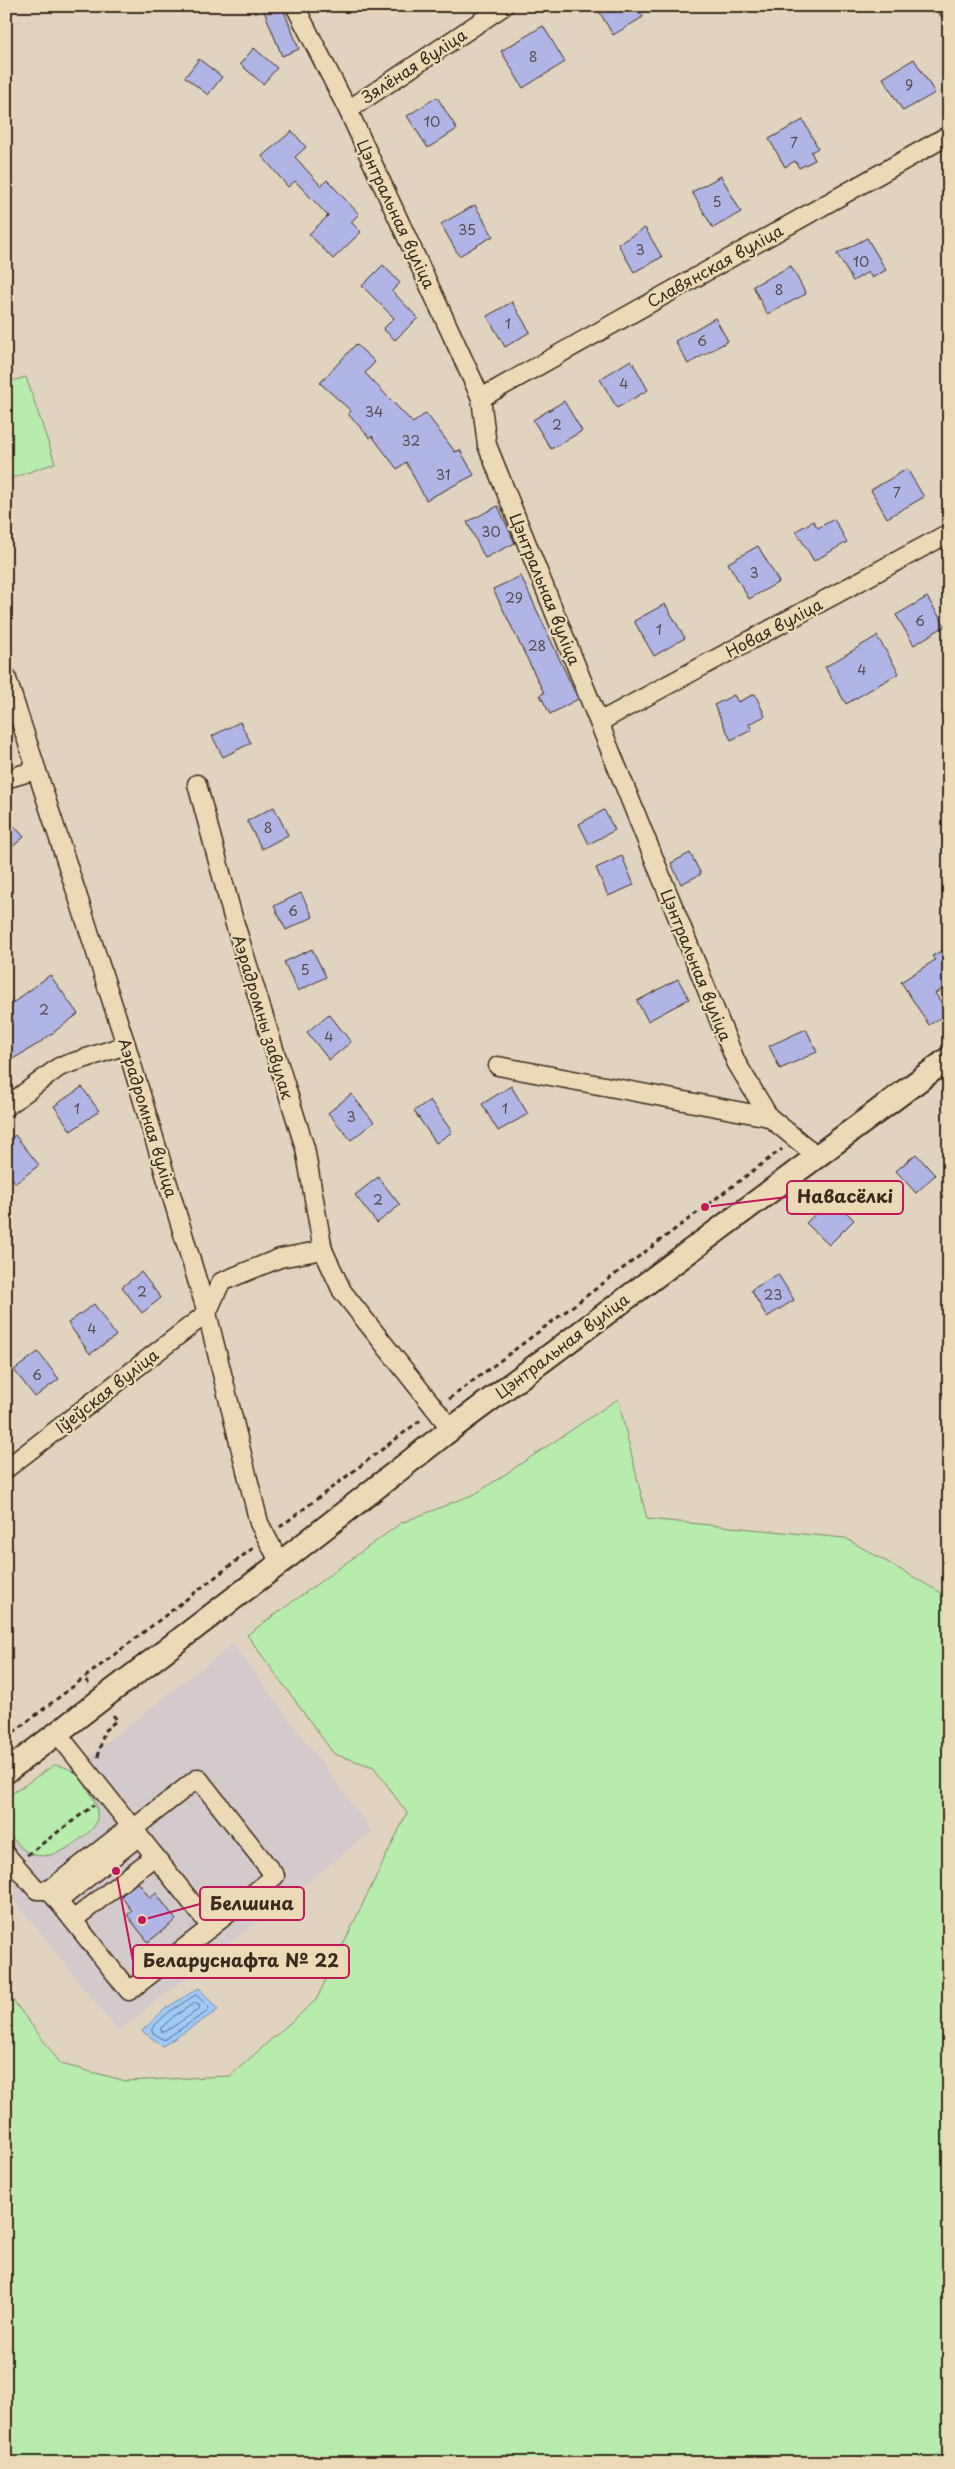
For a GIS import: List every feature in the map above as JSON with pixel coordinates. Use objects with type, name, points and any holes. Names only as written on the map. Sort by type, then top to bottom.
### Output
[{"type":"main road","name":"Цэнтральная вуліца","points":[[6,1772],[280,1563],[451,1429],[949,1058]]},
{"type":"street","name":"Цэнтральная вуліца","points":[[295,6],[348,110],[481,398],[487,445],[736,1062],[769,1117],[817,1156]]},
{"type":"street","name":"Зялёная вуліца","points":[[348,110],[504,6]]},
{"type":"street","points":[[946,6],[949,10]]},
{"type":"street","name":"Славянская вуліца","points":[[481,398],[949,135]]},
{"type":"street","name":"Новая вуліца","points":[[599,722],[949,533]]},
{"type":"street","name":"Аэрадромная вуліца","points":[[6,676],[126,1045],[207,1313],[259,1523],[280,1563]]},
{"type":"street","points":[[6,779],[36,770]]},
{"type":"street","name":"Аэрадромны завулак","points":[[198,784],[234,921],[305,1148],[323,1250],[342,1291],[451,1429]]},
{"type":"street","points":[[6,1107],[58,1067],[126,1045]]},
{"type":"street","points":[[498,1066],[769,1117]]},
{"type":"street","points":[[207,1313],[221,1282],[280,1258],[323,1250]]},
{"type":"street","name":"Іўеўская вуліца","points":[[6,1469],[207,1313]]},
{"type":"street","points":[[58,1733],[211,1927]]},
{"type":"street","points":[[10,1860],[37,1890],[54,1895],[129,1991],[275,1876],[198,1778],[54,1895]]},
{"type":"street","points":[[73,1920],[155,1856]]},
{"type":"path","points":[[6,1738],[84,1678]]},
{"type":"path","points":[[10,1860],[107,1795]]},
{"type":"shaded area","points":[[233,1644],[372,1831],[118,2031],[6,1889],[6,1821]]},
{"type":"green space","points":[[26,377],[55,463],[6,480],[6,383]]},
{"type":"green space","points":[[618,1399],[647,1519],[845,1538],[945,1595],[949,1593],[949,2463],[6,2463],[6,1991],[61,2064],[126,2081],[230,2076],[316,2000],[407,1813],[374,1767],[334,1754],[247,1635],[401,1523],[477,1493]]},
{"type":"green space","points":[[54,1765],[67,1768],[80,1778],[94,1800],[97,1819],[95,1826],[72,1845],[55,1854],[38,1856],[22,1848],[9,1833],[6,1823],[8,1798]]},
{"type":"water","points":[[199,1988],[218,2010],[163,2046],[142,2031],[166,2008]]},
{"type":"building","points":[[262,6],[282,6],[299,49],[282,56]]},
{"type":"building","points":[[596,6],[636,6],[643,17],[613,35]]},
{"type":"building","points":[[543,26],[565,62],[523,88],[501,51]]},
{"type":"building","points":[[254,48],[277,68],[263,84],[240,64]]},
{"type":"building","points":[[199,59],[222,77],[208,95],[185,77]]},
{"type":"building","points":[[914,59],[935,93],[903,111],[883,78]]},
{"type":"building","points":[[437,97],[457,129],[428,148],[407,116]]},
{"type":"building","points":[[803,120],[818,148],[811,152],[815,160],[799,168],[795,161],[785,167],[769,139]]},
{"type":"building","points":[[292,131],[306,147],[295,157],[321,186],[327,180],[359,214],[351,222],[361,232],[333,259],[309,234],[328,216],[295,181],[288,187],[262,156]]},
{"type":"building","points":[[721,176],[741,212],[713,228],[692,192]]},
{"type":"building","points":[[475,205],[493,236],[459,256],[441,224]]},
{"type":"building","points":[[645,228],[662,257],[634,272],[618,244]]},
{"type":"building","points":[[867,238],[886,270],[872,278],[868,272],[853,281],[837,254]]},
{"type":"building","points":[[383,265],[400,283],[392,291],[418,318],[395,340],[383,329],[394,318],[362,286]]},
{"type":"building","points":[[791,266],[806,294],[767,314],[753,286]]},
{"type":"building","points":[[512,302],[530,332],[505,347],[487,316]]},
{"type":"building","points":[[715,318],[728,341],[688,364],[675,341]]},
{"type":"building","points":[[356,344],[375,362],[365,373],[413,423],[426,413],[455,452],[460,450],[474,475],[426,500],[406,462],[397,469],[372,436],[370,438],[348,414],[351,411],[320,383]]},
{"type":"building","points":[[631,360],[648,390],[617,408],[600,379]]},
{"type":"building","points":[[564,401],[582,431],[551,449],[533,420]]},
{"type":"building","points":[[907,469],[924,497],[887,518],[871,490]]},
{"type":"building","points":[[498,506],[515,543],[485,558],[467,522]]},
{"type":"building","points":[[834,519],[847,542],[814,561],[796,531],[813,521],[818,528]]},
{"type":"building","points":[[758,546],[779,582],[749,599],[728,563]]},
{"type":"building","points":[[521,576],[578,699],[550,714],[540,695],[544,693],[493,589]]},
{"type":"building","points":[[927,597],[945,626],[914,645],[896,615]]},
{"type":"building","points":[[665,604],[685,638],[654,656],[634,621]]},
{"type":"building","points":[[877,636],[899,673],[846,704],[825,667]]},
{"type":"building","points":[[755,694],[765,716],[749,724],[752,730],[731,740],[714,705],[734,695],[738,702]]},
{"type":"building","points":[[240,722],[251,743],[223,757],[212,736]]},
{"type":"building","points":[[274,807],[288,835],[262,849],[247,821]]},
{"type":"building","points":[[604,810],[615,830],[589,844],[579,824]]},
{"type":"building","points":[[6,817],[24,837],[6,852]]},
{"type":"building","points":[[690,853],[701,874],[681,884],[671,863]]},
{"type":"building","points":[[622,856],[634,885],[608,896],[596,868]]},
{"type":"building","points":[[301,893],[313,917],[286,930],[274,906]]},
{"type":"building","points":[[949,947],[949,986],[935,993],[948,1013],[929,1025],[901,982],[935,960],[932,956]]},
{"type":"building","points":[[312,949],[326,977],[298,991],[284,962]]},
{"type":"building","points":[[50,975],[78,1014],[38,1044],[6,1063],[6,1008]]},
{"type":"building","points":[[678,979],[689,999],[648,1021],[637,1001]]},
{"type":"building","points":[[329,1014],[351,1042],[329,1060],[307,1032]]},
{"type":"building","points":[[806,1029],[817,1052],[780,1069],[769,1046]]},
{"type":"building","points":[[511,1086],[528,1114],[498,1131],[482,1104]]},
{"type":"building","points":[[82,1087],[99,1111],[71,1131],[54,1106]]},
{"type":"building","points":[[351,1094],[374,1122],[351,1140],[328,1113]]},
{"type":"building","points":[[430,1100],[452,1132],[436,1143],[414,1111]]},
{"type":"building","points":[[15,1135],[39,1165],[16,1183],[6,1172],[6,1142]]},
{"type":"building","points":[[916,1154],[935,1175],[916,1193],[896,1171]]},
{"type":"building","points":[[378,1177],[400,1205],[377,1223],[355,1195]]},
{"type":"building","points":[[832,1198],[854,1220],[829,1245],[806,1223]]},
{"type":"building","points":[[141,1272],[161,1298],[142,1313],[122,1287]]},
{"type":"building","points":[[778,1274],[794,1300],[767,1317],[751,1290]]},
{"type":"building","points":[[94,1304],[116,1336],[90,1354],[68,1323]]},
{"type":"building","points":[[38,1352],[59,1379],[35,1397],[14,1370]]},
{"type":"building","points":[[138,1882],[150,1898],[156,1893],[176,1920],[148,1942],[127,1915],[132,1911],[121,1896]]},
{"type":"place","name":"Навасёлкі","points":[[705,1207]]},
{"type":"place","name":"Беларуснафта № 22","points":[[116,1871]]},
{"type":"place","name":"Белшина","points":[[142,1920]]}]
